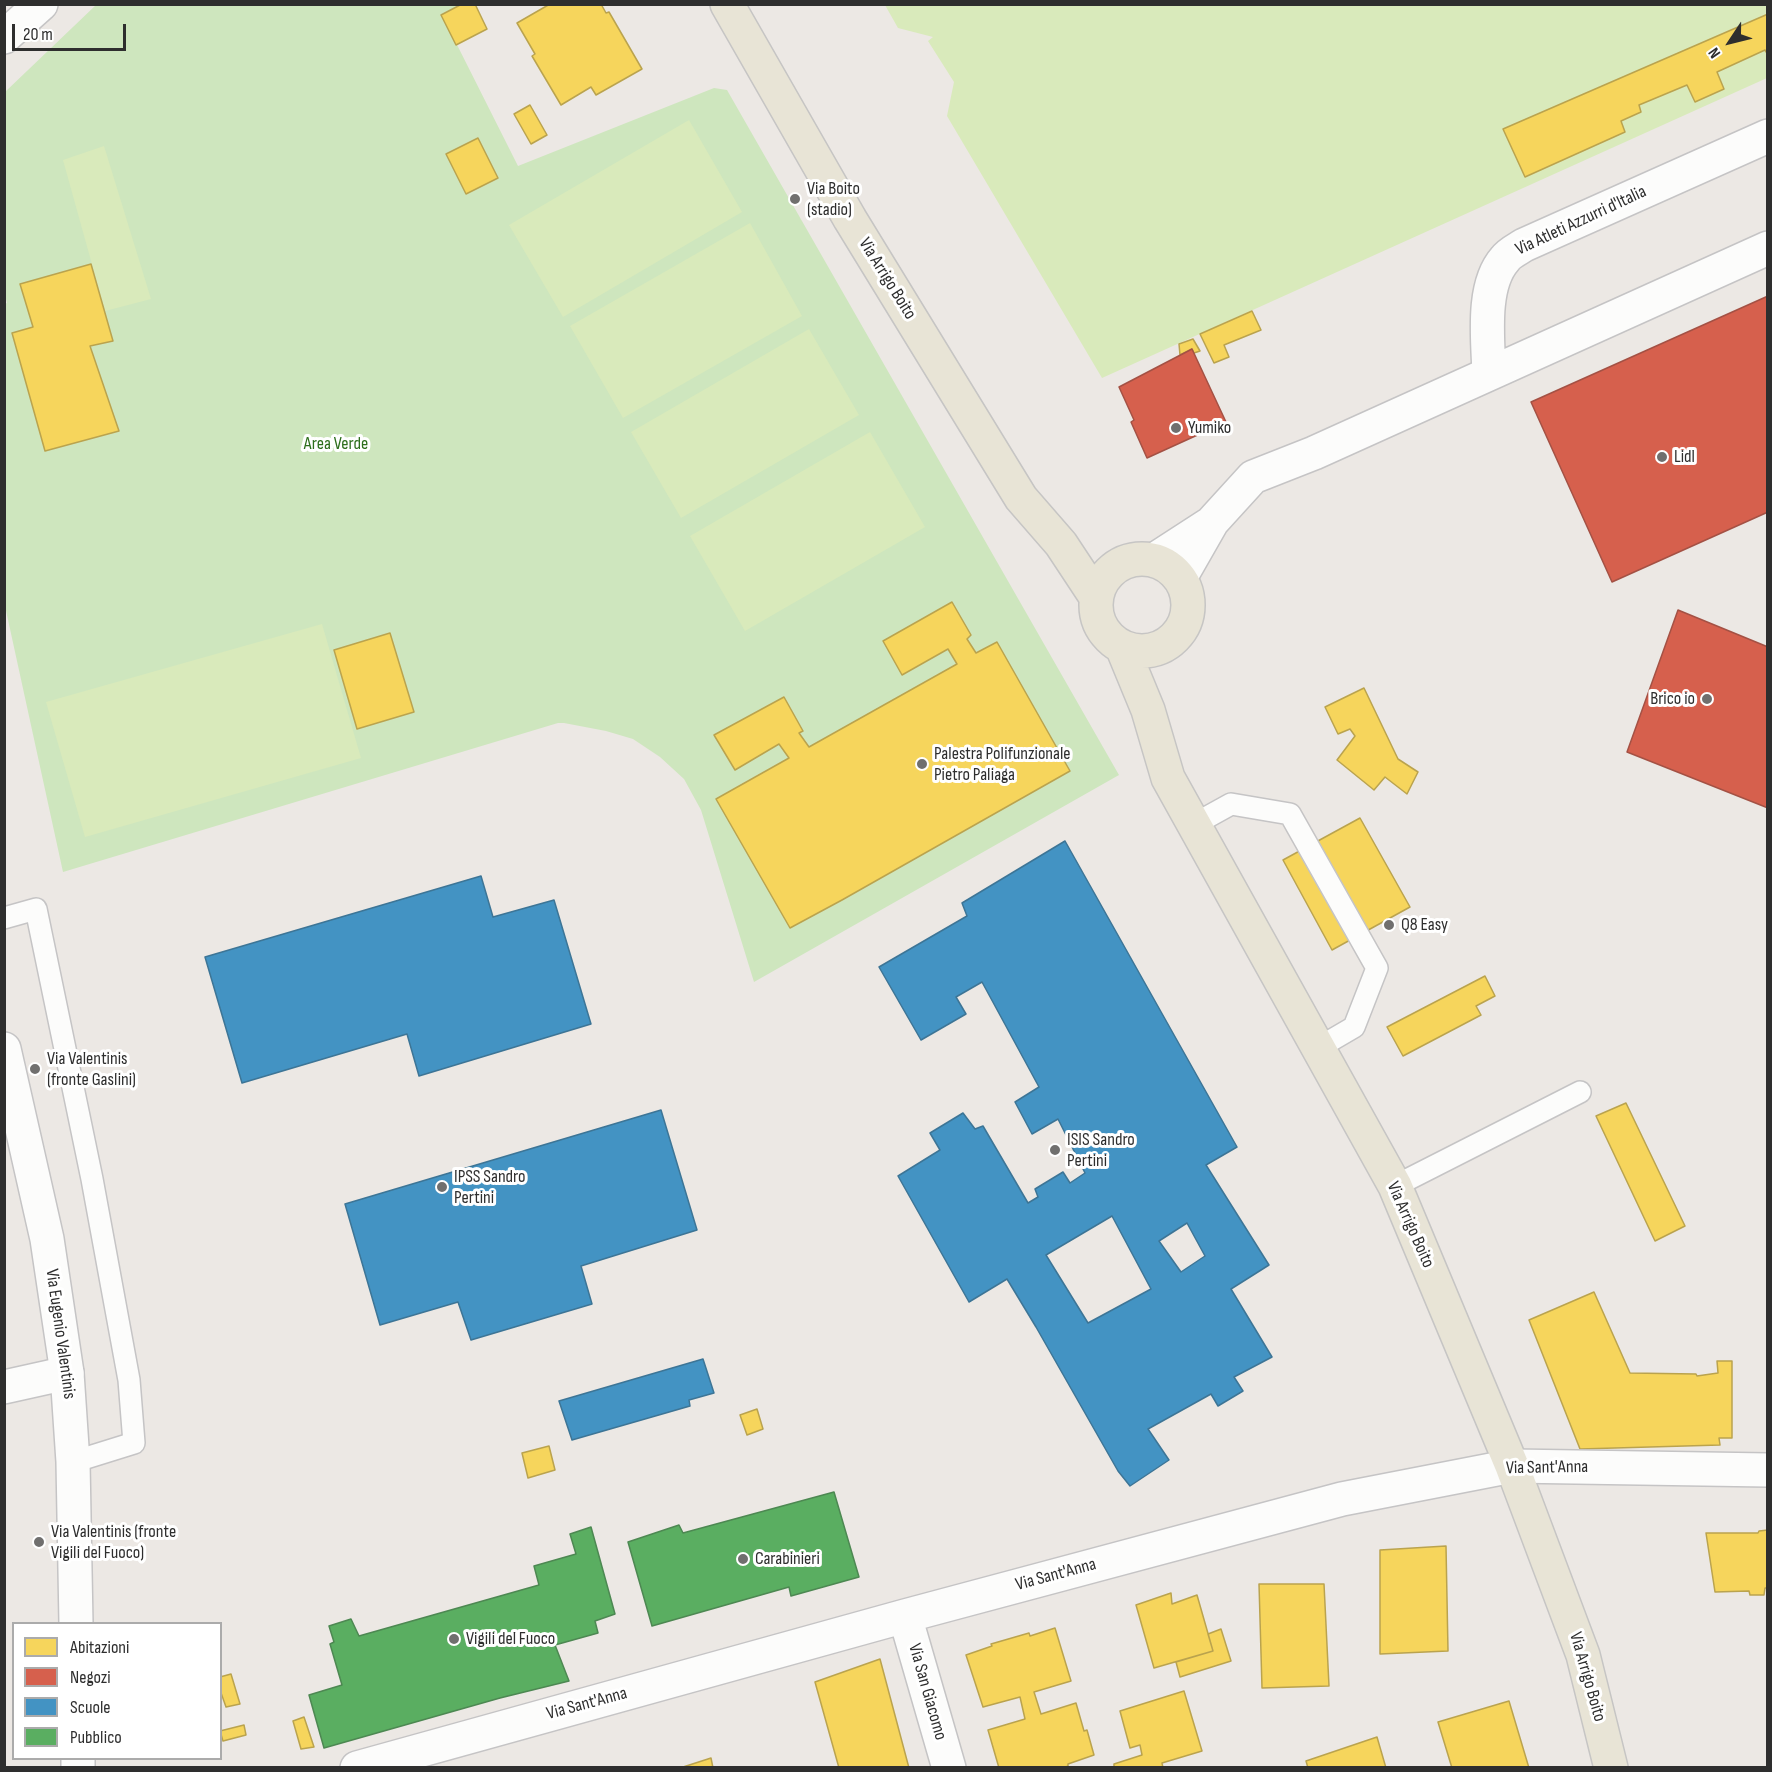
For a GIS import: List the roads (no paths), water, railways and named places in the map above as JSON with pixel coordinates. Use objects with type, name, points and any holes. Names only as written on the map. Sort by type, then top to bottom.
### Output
[{"type":"main road","name":"Via Arrigo Boito","points":[[727,4],[856,229],[1022,498],[1060,544],[1103,584]]},
{"type":"main road","points":[[1138,558],[1167,569],[1186,591],[1188,607],[1185,622],[1177,635],[1165,645],[1136,649],[1110,638],[1101,626],[1096,612],[1103,584],[1123,562],[1138,558]]},
{"type":"main road","name":"Via Arrigo Boito","points":[[1136,649],[1148,710],[1168,778],[1395,1186],[1512,1466],[1583,1655],[1611,1767]]},
{"type":"street","points":[[4,37],[41,4]]},
{"type":"street","name":"Via Atleti Azzurri d'Italia","points":[[1488,374],[1490,298],[1493,278],[1505,258],[1524,245],[1767,136]]},
{"type":"street","points":[[1167,569],[1253,477],[1314,453],[1767,248]]},
{"type":"street","name":"Via Eugenio Valentinis","points":[[4,1049],[46,1239],[67,1373],[73,1462],[76,1622]]},
{"type":"street","points":[[4,1388],[67,1373]]},
{"type":"street","name":"Via Sant'Anna","points":[[357,1767],[905,1616],[1342,1499],[1512,1466],[1767,1470]]},
{"type":"street","name":"Via San Giacomo","points":[[905,1616],[949,1767]]},
{"type":"lane","points":[[1193,825],[1231,804],[1290,814],[1377,968],[1354,1027],[1318,1048]]},
{"type":"lane","points":[[4,918],[36,909],[94,1190],[129,1380],[134,1443],[73,1462]]},
{"type":"lane","points":[[1395,1186],[1580,1092]]},
{"type":"place","name":"Via Boito (stadio)","points":[[795,199]]},
{"type":"place","name":"Yumiko","points":[[1176,428]]},
{"type":"place","name":"Lidl","points":[[1662,457]]},
{"type":"place","name":"Brico io","points":[[1707,699]]},
{"type":"place","name":"Palestra Polifunzionale Pietro Paliaga","points":[[922,764]]},
{"type":"place","name":"Q8 Easy","points":[[1389,925]]},
{"type":"place","name":"Via Valentinis (fronte Gaslini)","points":[[35,1069]]},
{"type":"place","name":"ISIS Sandro Pertini","points":[[1055,1150]]},
{"type":"place","name":"IPSS Sandro Pertini","points":[[442,1187]]},
{"type":"place","name":"Via Valentinis (fronte Vigili del Fuoco)","points":[[39,1542]]},
{"type":"place","name":"Carabinieri","points":[[743,1559]]},
{"type":"place","name":"Vigili del Fuoco","points":[[454,1639]]},
{"type":"park label","name":"Area Verde","points":[[336,444]]}]
